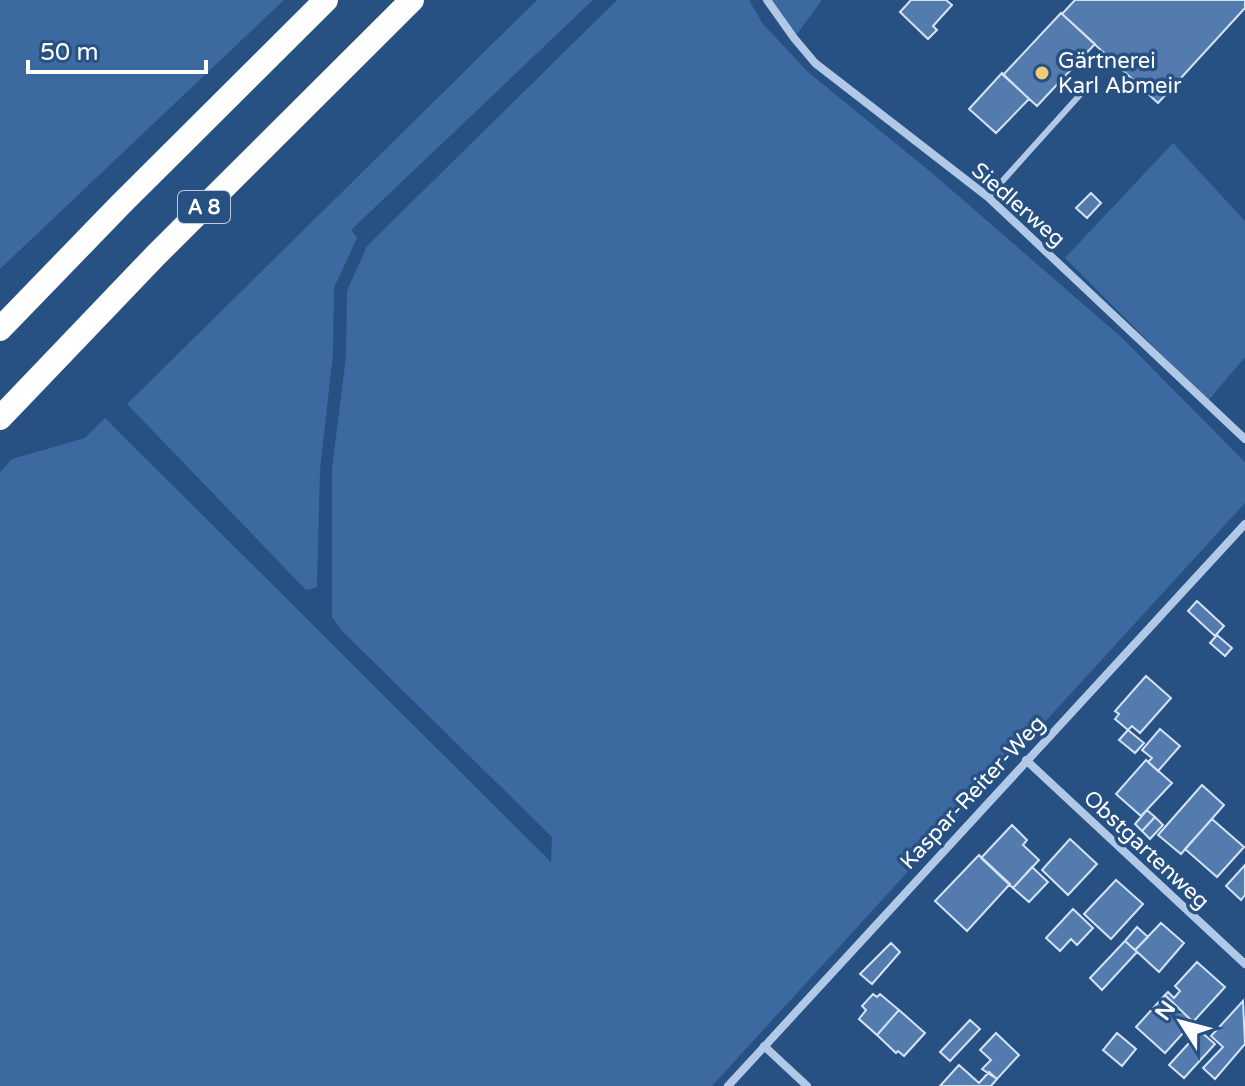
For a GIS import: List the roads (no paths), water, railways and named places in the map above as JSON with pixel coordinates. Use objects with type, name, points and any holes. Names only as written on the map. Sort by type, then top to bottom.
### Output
[{"type":"highway","name":"A 8","points":[[0,329],[326,0]]},
{"type":"highway","name":"A 8","points":[[0,418],[156,255],[412,0]]},
{"type":"street","name":"Siedlerweg","points":[[767,0],[815,63],[988,197],[1245,439]]},
{"type":"street","name":"Kaspar-Reiter-Weg","points":[[728,1086],[1245,524]]},
{"type":"street","name":"Obstgartenweg","points":[[1026,760],[1245,964]]},
{"type":"street","points":[[764,1046],[807,1086]]},
{"type":"lane","points":[[988,197],[1096,77]]},
{"type":"place","name":"Gärtnerei Karl Abmeir","points":[[1042,73]]}]
